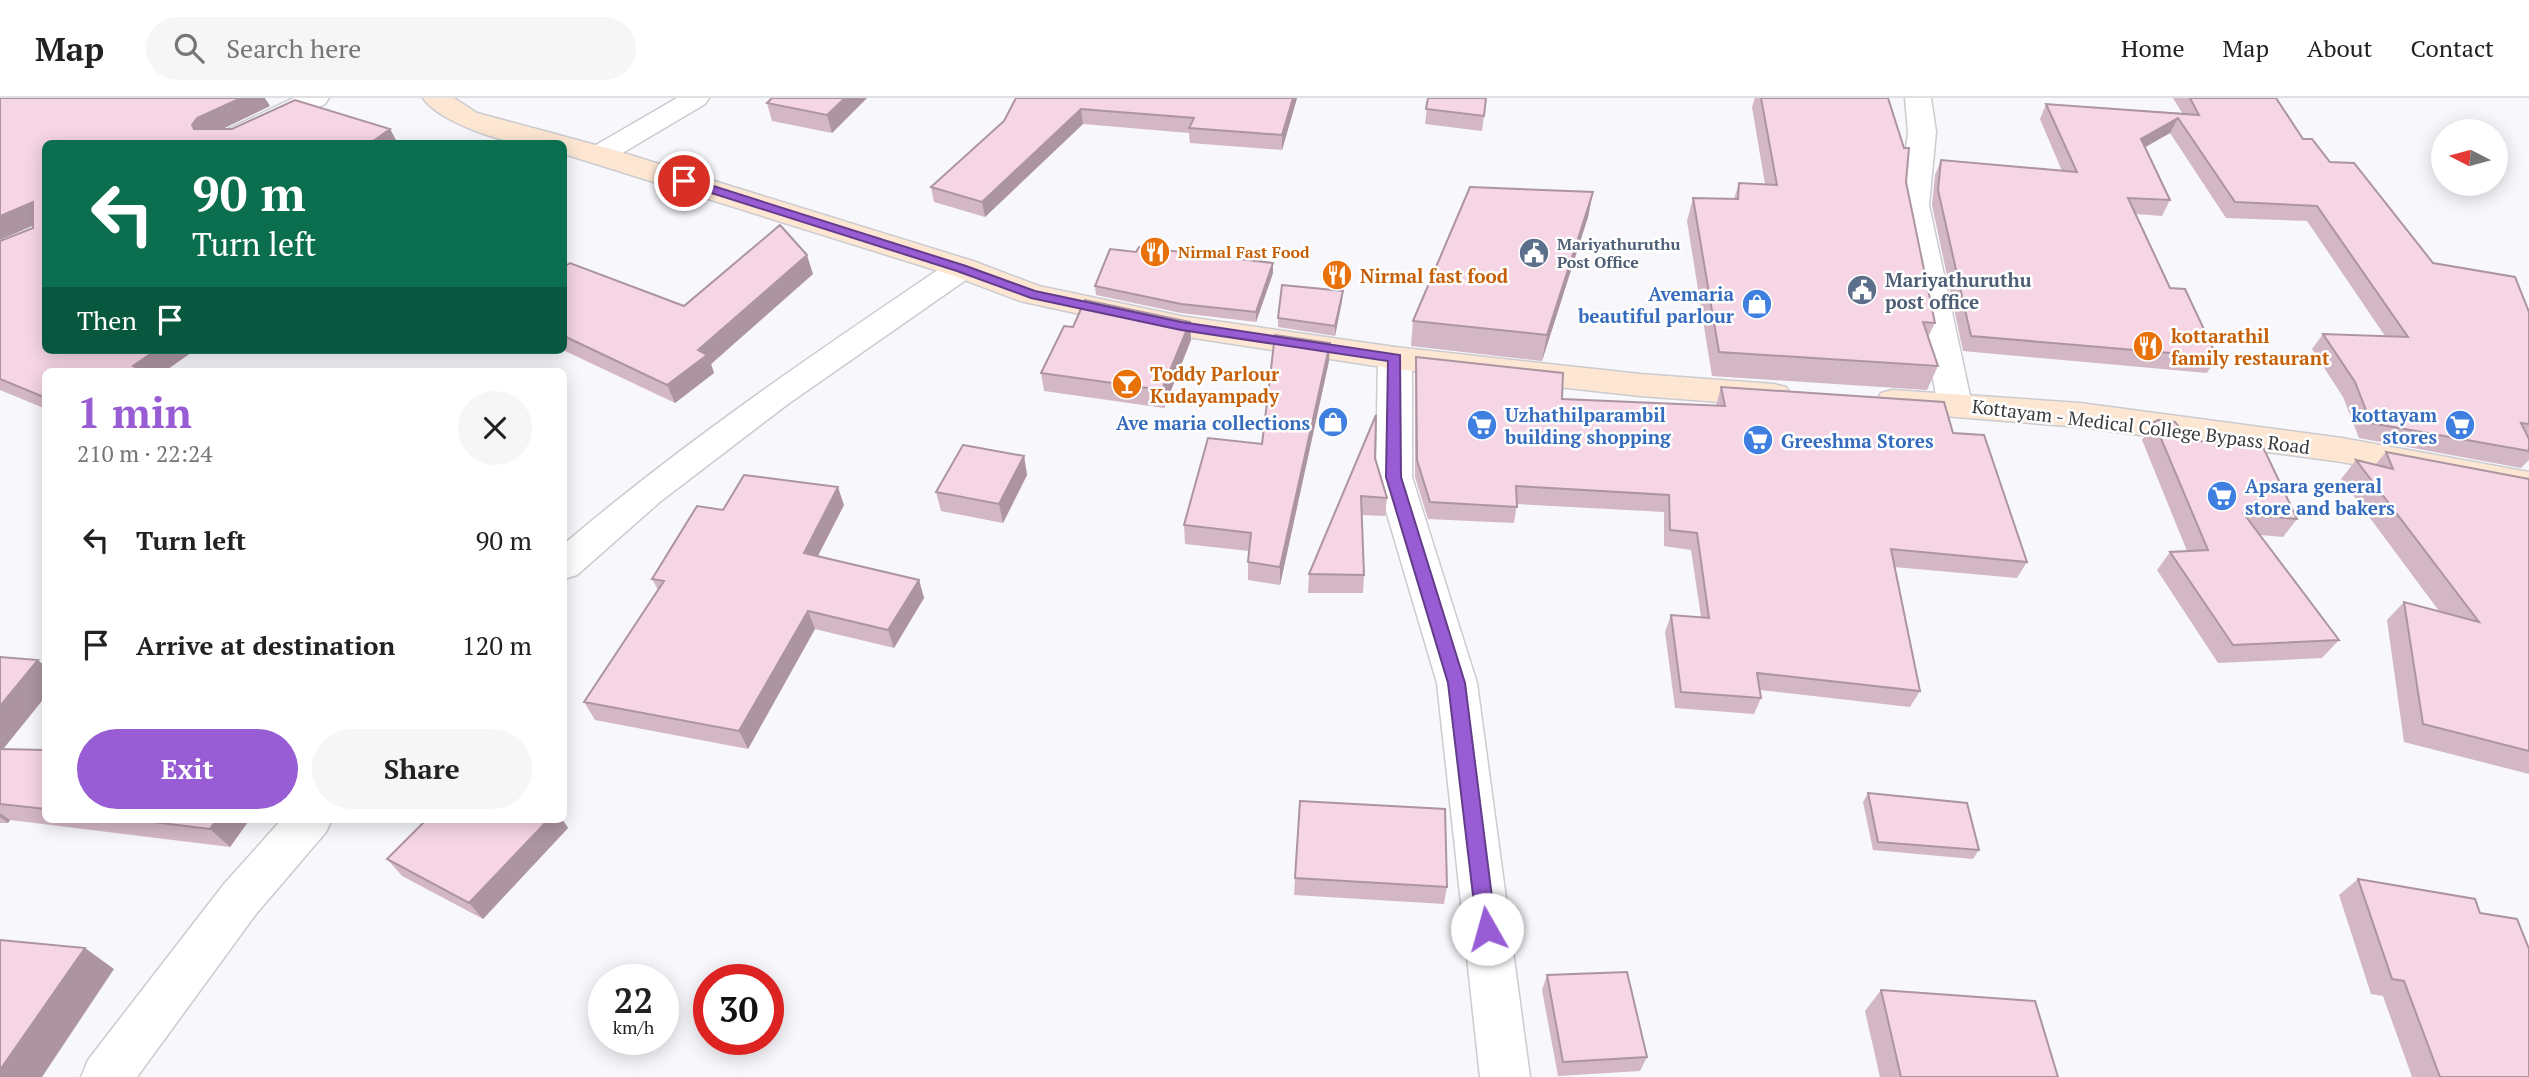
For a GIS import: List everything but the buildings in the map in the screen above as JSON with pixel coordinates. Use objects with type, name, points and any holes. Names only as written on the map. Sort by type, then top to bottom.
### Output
[{"type":"main road","points":[[436,98],[467,119],[542,140]]},
{"type":"main road","points":[[567,147],[962,268],[1031,294],[1181,326],[1395,358],[1640,385],[1800,396]]},
{"type":"main road","name":"Kottayam - Medical College Bypass Road","points":[[1868,400],[2080,415],[2342,450],[2529,485]]},
{"type":"street","points":[[227,140],[316,98]]},
{"type":"street","points":[[599,155],[696,98]]},
{"type":"street","points":[[1918,98],[1922,132],[1914,205],[1955,405]]},
{"type":"street","points":[[567,562],[648,492],[776,396],[962,268]]},
{"type":"street","points":[[1395,358],[1394,477],[1457,683],[1505,1077]]},
{"type":"street","points":[[106,1077],[240,899],[306,823]]},
{"type":"place","name":"Nirmal Fast Food","points":[[1155,252]]},
{"type":"place","name":"Mariyathuruthu Post Office","points":[[1534,253]]},
{"type":"place","name":"Nirmal fast food","points":[[1337,275]]},
{"type":"place","name":"Mariyathuruthu post office","points":[[1862,290]]},
{"type":"place","name":"Avemaria beautiful parlour","points":[[1757,304]]},
{"type":"place","name":"kottarathil family restaurant","points":[[2148,346]]},
{"type":"place","name":"Toddy Parlour Kudayampady","points":[[1127,384]]},
{"type":"place","name":"Ave maria collections","points":[[1333,422]]},
{"type":"place","name":"Uzhathilparambil building shopping","points":[[1482,425]]},
{"type":"place","name":"kottayam stores","points":[[2460,425]]},
{"type":"place","name":"Greeshma Stores","points":[[1758,440]]},
{"type":"place","name":"Apsara general store and bakers","points":[[2222,496]]},
{"type":"route","points":[[684,181],[962,268],[1031,294],[1181,326],[1395,358],[1394,477],[1457,683],[1487,929]]}]
